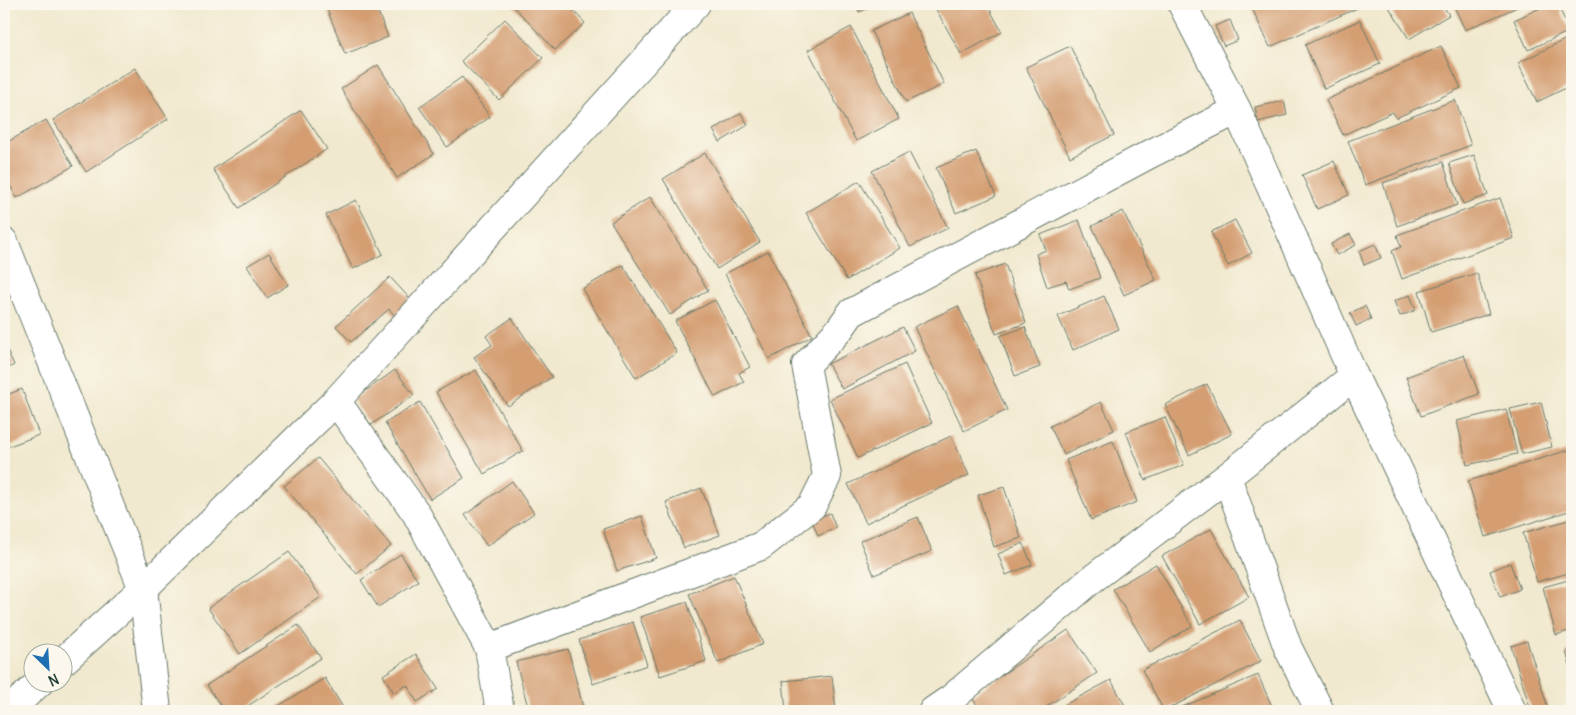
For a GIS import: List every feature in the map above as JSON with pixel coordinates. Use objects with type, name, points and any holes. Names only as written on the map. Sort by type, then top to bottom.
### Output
[{"type":"street","points":[[72,653],[143,589],[336,401],[696,4]]},
{"type":"street","points":[[1182,4],[1237,110],[1354,376],[1512,711]]},
{"type":"street","points":[[489,648],[761,546],[812,506],[827,476],[806,365],[839,330],[851,313],[1150,154],[1237,110]]},
{"type":"street","points":[[4,242],[143,589],[157,711]]},
{"type":"street","points":[[948,707],[1091,580],[1227,477],[1354,376]]},
{"type":"street","points":[[336,401],[416,513],[489,648],[500,711]]},
{"type":"street","points":[[1227,477],[1288,648],[1320,711]]},
{"type":"street","points":[[8,711],[29,692]]},
{"type":"building","points":[[325,4],[375,4],[388,37],[345,54]]},
{"type":"building","points":[[511,4],[567,4],[585,23],[555,50]]},
{"type":"building","points":[[856,4],[879,4],[859,12]]},
{"type":"building","points":[[933,4],[987,4],[1002,32],[961,54]]},
{"type":"building","points":[[1250,4],[1361,4],[1362,6],[1270,47]]},
{"type":"building","points":[[1387,4],[1442,4],[1449,15],[1409,39]]},
{"type":"building","points":[[1453,4],[1524,4],[1465,30]]},
{"type":"building","points":[[1549,4],[1557,4],[1570,31],[1528,50],[1514,20]]},
{"type":"building","points":[[909,13],[944,84],[906,102],[871,31]]},
{"type":"building","points":[[505,19],[543,58],[499,100],[461,61]]},
{"type":"building","points":[[1230,20],[1238,40],[1224,46],[1215,26]]},
{"type":"building","points":[[1360,20],[1380,64],[1324,89],[1305,45]]},
{"type":"building","points":[[851,27],[899,119],[856,141],[808,50]]},
{"type":"building","points":[[1572,36],[1572,85],[1537,102],[1518,63]]},
{"type":"building","points":[[1070,46],[1114,135],[1070,157],[1026,67]]},
{"type":"building","points":[[1441,46],[1461,88],[1396,118],[1393,112],[1343,135],[1326,100]]},
{"type":"building","points":[[378,65],[434,154],[397,178],[341,89]]},
{"type":"building","points":[[135,68],[168,119],[86,172],[53,120]]},
{"type":"building","points":[[462,77],[490,117],[447,147],[419,107]]},
{"type":"building","points":[[1455,100],[1471,145],[1365,185],[1348,141]]},
{"type":"building","points":[[1284,101],[1287,115],[1258,122],[1255,107]]},
{"type":"building","points":[[1572,105],[1572,122],[1566,109]]},
{"type":"building","points":[[301,110],[327,149],[239,208],[213,169]]},
{"type":"building","points":[[741,113],[748,125],[720,142],[713,130]]},
{"type":"building","points":[[46,120],[73,166],[17,198],[4,175],[4,144]]},
{"type":"building","points":[[976,151],[996,196],[956,213],[936,168]]},
{"type":"building","points":[[909,152],[948,228],[910,247],[872,171]]},
{"type":"building","points":[[705,153],[760,242],[717,269],[663,179]]},
{"type":"building","points":[[1474,155],[1488,195],[1463,204],[1449,163]]},
{"type":"building","points":[[1334,161],[1349,195],[1317,209],[1302,175]]},
{"type":"building","points":[[1443,162],[1457,205],[1397,226],[1383,183]]},
{"type":"building","points":[[859,181],[900,248],[847,280],[806,213]]},
{"type":"building","points":[[650,197],[708,290],[670,315],[611,222]]},
{"type":"building","points":[[1500,198],[1514,238],[1402,279],[1392,251],[1401,247],[1397,235]]},
{"type":"building","points":[[356,200],[383,254],[353,269],[326,215]]},
{"type":"building","points":[[1123,211],[1156,280],[1124,295],[1092,226]]},
{"type":"building","points":[[1079,220],[1100,278],[1069,289],[1066,281],[1047,287],[1036,254],[1046,250],[1040,235]]},
{"type":"building","points":[[1235,220],[1252,253],[1228,266],[1211,232]]},
{"type":"building","points":[[1350,234],[1356,245],[1337,255],[1331,244]]},
{"type":"building","points":[[1375,244],[1381,258],[1364,265],[1359,251]]},
{"type":"building","points":[[768,251],[812,336],[769,359],[725,274]]},
{"type":"building","points":[[269,253],[288,285],[267,298],[247,266]]},
{"type":"building","points":[[1005,264],[1026,323],[996,334],[975,275]]},
{"type":"building","points":[[623,265],[677,353],[636,378],[582,289]]},
{"type":"building","points":[[1477,273],[1489,314],[1431,332],[1419,291]]},
{"type":"building","points":[[390,277],[412,301],[395,316],[389,309],[351,342],[336,326]]},
{"type":"building","points":[[1410,295],[1416,310],[1400,316],[1394,301]]},
{"type":"building","points":[[1104,296],[1119,329],[1073,350],[1058,316]]},
{"type":"building","points":[[715,300],[750,367],[739,373],[744,382],[715,397],[675,321]]},
{"type":"building","points":[[958,306],[1007,410],[964,431],[914,327]]},
{"type":"building","points":[[1365,306],[1371,319],[1356,326],[1350,313]]},
{"type":"building","points":[[512,318],[552,377],[508,406],[474,357],[492,345],[486,336]]},
{"type":"building","points":[[903,327],[915,351],[842,389],[828,364]]},
{"type":"building","points":[[1025,327],[1040,367],[1015,376],[1000,336]]},
{"type":"building","points":[[4,343],[14,365],[5,370],[9,378],[4,381]]},
{"type":"building","points":[[1464,355],[1479,394],[1421,416],[1406,377]]},
{"type":"building","points":[[905,364],[932,423],[858,458],[830,399]]},
{"type":"building","points":[[395,370],[414,395],[371,425],[353,400]]},
{"type":"building","points":[[476,370],[523,451],[484,474],[436,392]]},
{"type":"building","points":[[1207,384],[1232,434],[1189,455],[1165,405]]},
{"type":"building","points":[[22,389],[39,435],[4,448],[4,396]]},
{"type":"building","points":[[420,402],[464,478],[430,499],[385,423]]},
{"type":"building","points":[[1101,402],[1114,430],[1064,455],[1050,426]]},
{"type":"building","points":[[1541,402],[1552,447],[1522,454],[1510,409]]},
{"type":"building","points":[[1506,409],[1517,454],[1467,465],[1457,421]]},
{"type":"building","points":[[1165,417],[1184,465],[1145,480],[1126,432]]},
{"type":"building","points":[[951,436],[969,475],[866,523],[848,484]]},
{"type":"building","points":[[1113,441],[1137,502],[1091,520],[1066,460]]},
{"type":"building","points":[[1572,449],[1572,510],[1485,537],[1468,481]]},
{"type":"building","points":[[318,458],[391,546],[357,574],[284,486]]},
{"type":"building","points":[[512,481],[534,513],[487,546],[465,515]]},
{"type":"building","points":[[1004,487],[1021,538],[994,547],[978,495]]},
{"type":"building","points":[[701,488],[720,535],[684,548],[666,502]]},
{"type":"building","points":[[830,513],[836,528],[818,536],[812,520]]},
{"type":"building","points":[[642,516],[656,558],[617,571],[603,529]]},
{"type":"building","points":[[918,517],[932,551],[874,575],[860,541]]},
{"type":"building","points":[[1572,519],[1572,572],[1537,582],[1523,533]]},
{"type":"building","points":[[1211,529],[1249,597],[1200,624],[1162,556]]},
{"type":"building","points":[[1023,543],[1032,565],[1006,575],[998,554]]},
{"type":"building","points":[[289,552],[321,597],[240,654],[208,608]]},
{"type":"building","points":[[401,554],[418,581],[378,607],[361,580]]},
{"type":"building","points":[[1510,563],[1520,589],[1500,597],[1490,571]]},
{"type":"building","points":[[1156,564],[1192,626],[1150,652],[1113,589]]},
{"type":"building","points":[[734,576],[763,644],[718,663],[689,594]]},
{"type":"building","points":[[1572,579],[1572,630],[1556,635],[1543,587]]},
{"type":"building","points":[[687,602],[706,661],[660,676],[640,617]]},
{"type":"building","points":[[1240,620],[1261,661],[1164,711],[1142,670]]},
{"type":"building","points":[[633,622],[647,665],[593,684],[579,640]]},
{"type":"building","points":[[298,625],[321,658],[240,711],[224,711],[207,685]]},
{"type":"building","points":[[1068,630],[1097,673],[1040,711],[981,711],[971,696]]},
{"type":"building","points":[[1527,641],[1549,711],[1531,711],[1511,646]]},
{"type":"building","points":[[568,649],[584,711],[529,711],[516,662]]},
{"type":"building","points":[[1572,650],[1572,672],[1566,652]]},
{"type":"building","points":[[416,654],[438,689],[417,702],[407,685],[394,693],[383,675]]},
{"type":"building","points":[[1258,675],[1274,711],[1181,711],[1180,708]]},
{"type":"building","points":[[832,676],[836,711],[786,711],[783,681]]},
{"type":"building","points":[[325,678],[345,711],[270,711]]},
{"type":"building","points":[[1111,680],[1128,711],[1053,711]]}]
